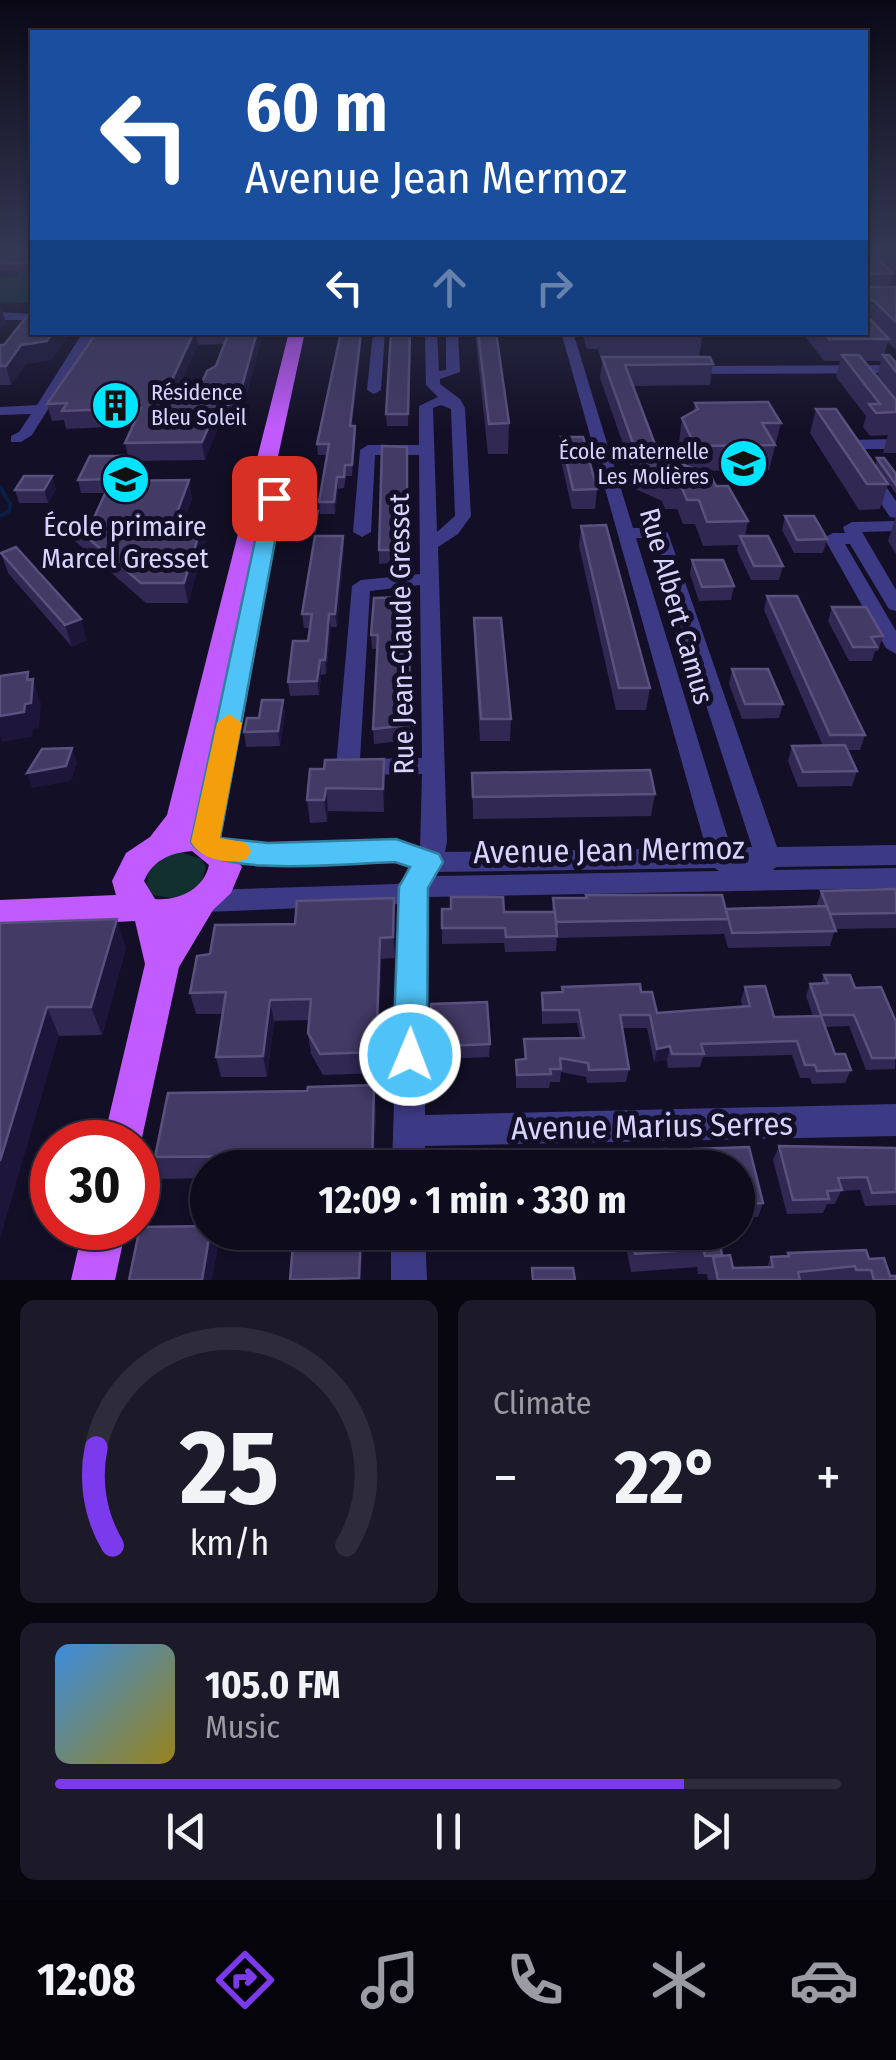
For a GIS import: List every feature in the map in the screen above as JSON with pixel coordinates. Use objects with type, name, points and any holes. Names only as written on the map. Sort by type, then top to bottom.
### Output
[{"type":"main road","points":[[162,844],[188,802],[296,335]]},
{"type":"main road","points":[[210,845],[288,422],[309,335]]},
{"type":"main road","points":[[53,912],[93,897],[131,871],[138,860],[162,844],[177,840],[210,845],[226,867],[223,879],[202,903],[162,964],[128,1120]]},
{"type":"main road","points":[[131,871],[129,890],[146,909],[162,964]]},
{"type":"main road","points":[[0,914],[146,909],[165,914],[202,903]]},
{"type":"main road","points":[[93,1280],[100,1250]]},
{"type":"street","points":[[0,316],[30,317]]},
{"type":"street","points":[[16,439],[29,428],[88,335]]},
{"type":"street","points":[[374,390],[380,335]]},
{"type":"street","points":[[428,534],[452,530],[463,516],[455,402],[436,390],[430,335]]},
{"type":"street","points":[[432,376],[454,372],[452,335]]},
{"type":"street","name":"Rue Albert Camus","points":[[569,335],[588,370],[628,533],[721,858]]},
{"type":"street","points":[[678,370],[864,375],[896,366],[886,351]]},
{"type":"street","name":"Rue Jean-Claude Gresset","points":[[408,1150],[421,875],[434,842],[426,406],[440,401],[455,402]]},
{"type":"street","points":[[0,412],[41,408]]},
{"type":"street","points":[[0,428],[29,428]]},
{"type":"street","points":[[896,444],[849,445],[896,513]]},
{"type":"street","points":[[362,532],[368,450],[429,450]]},
{"type":"street","points":[[896,526],[852,526],[896,605]]},
{"type":"street","points":[[628,533],[658,533],[768,858],[750,883],[721,858]]},
{"type":"street","points":[[856,539],[833,538],[896,648]]},
{"type":"street","points":[[429,579],[361,586],[348,767],[434,766]]},
{"type":"street","name":"Avenue Jean Mermoz","points":[[210,845],[268,854],[396,850],[421,875],[750,883],[896,878]]},
{"type":"street","name":"Avenue Jean Mermoz","points":[[202,903],[400,894],[421,875],[721,858],[896,855]]},
{"type":"street","name":"Avenue Marius Serres","points":[[408,1131],[896,1120]]},
{"type":"street","points":[[408,1250],[408,1280]]},
{"type":"green space","points":[[180,852],[201,859],[206,867],[200,886],[178,899],[153,895],[147,888],[148,870],[161,858]]},
{"type":"building","points":[[883,310],[896,310],[896,322]]},
{"type":"building","points":[[28,315],[30,335],[51,335],[47,341],[21,345],[6,366],[0,366],[0,345]]},
{"type":"building","points":[[868,317],[889,339],[829,339],[826,335],[868,335]]},
{"type":"building","points":[[95,335],[193,335],[165,395],[197,394],[207,371],[216,366],[228,335],[256,335],[238,401],[216,410],[202,442],[125,443],[141,408],[62,411],[67,403],[47,404]]},
{"type":"building","points":[[340,335],[361,335],[350,426],[355,426],[352,465],[345,465],[344,477],[337,477],[334,502],[319,502],[329,444],[317,444]]},
{"type":"building","points":[[391,335],[410,335],[408,414],[386,414]]},
{"type":"building","points":[[478,335],[496,335],[509,423],[489,424]]},
{"type":"building","points":[[842,355],[859,355],[896,400],[896,412],[876,413],[869,404],[880,404]]},
{"type":"building","points":[[883,355],[889,355],[896,363],[896,372]]},
{"type":"building","points":[[602,357],[710,357],[713,364],[625,365],[659,455],[710,475],[716,486],[728,486],[748,521],[707,522],[699,500],[687,500],[681,486],[668,486],[665,478],[634,465],[639,460]]},
{"type":"building","points":[[768,402],[781,423],[762,423],[775,445],[695,446],[682,418],[698,409],[695,403]]},
{"type":"building","points":[[816,409],[836,409],[888,484],[867,484]]},
{"type":"building","points":[[561,437],[583,437],[597,489],[573,490]]},
{"type":"building","points":[[382,446],[407,447],[407,554],[379,550]]},
{"type":"building","points":[[90,456],[123,456],[111,479],[78,480]]},
{"type":"building","points":[[877,458],[884,458],[896,474],[896,485]]},
{"type":"building","points":[[24,476],[52,476],[44,490],[15,490]]},
{"type":"building","points":[[189,480],[174,521],[203,521],[184,583],[141,583],[70,523],[92,522],[111,481]]},
{"type":"building","points":[[318,511],[315,526],[298,526],[300,512]]},
{"type":"building","points":[[785,516],[814,516],[827,539],[797,540]]},
{"type":"building","points":[[606,525],[650,688],[619,688],[581,526]]},
{"type":"building","points":[[315,536],[343,536],[335,614],[329,614],[325,660],[320,660],[317,681],[288,682],[293,641],[308,641],[312,614],[302,614]]},
{"type":"building","points":[[740,536],[768,536],[783,566],[754,566]]},
{"type":"building","points":[[16,547],[81,619],[65,625],[1,553]]},
{"type":"building","points":[[692,560],[723,560],[734,586],[702,587]]},
{"type":"building","points":[[767,596],[797,596],[865,735],[830,735]]},
{"type":"building","points":[[410,597],[409,725],[373,729],[378,635],[371,635],[374,598]]},
{"type":"building","points":[[832,607],[866,607],[883,636],[871,637],[877,647],[853,647]]},
{"type":"building","points":[[474,618],[501,618],[511,719],[481,719]]},
{"type":"building","points":[[732,669],[768,669],[783,704],[745,704]]},
{"type":"building","points":[[28,672],[27,680],[33,679],[31,703],[25,704],[24,712],[0,716],[0,676]]},
{"type":"building","points":[[262,700],[283,700],[278,731],[244,732],[247,718],[259,718]]},
{"type":"building","points":[[845,745],[857,771],[803,772],[792,746]]},
{"type":"building","points":[[72,748],[66,766],[27,773],[42,749]]},
{"type":"building","points":[[384,759],[383,789],[326,788],[324,800],[307,800],[310,769],[324,769],[325,760]]},
{"type":"building","points":[[650,770],[655,794],[473,797],[472,773]]},
{"type":"building","points":[[896,889],[896,913],[830,914],[821,891]]},
{"type":"building","points":[[586,895],[722,895],[728,919],[556,922],[553,898],[587,898]]},
{"type":"building","points":[[451,897],[503,897],[504,912],[555,912],[557,936],[506,937],[505,928],[442,928],[442,909],[451,909]]},
{"type":"building","points":[[394,898],[393,937],[380,938],[376,1052],[320,1054],[308,1033],[311,999],[270,1000],[263,1056],[216,1057],[226,992],[190,993],[197,956],[210,954],[215,925],[295,924],[297,901]]},
{"type":"building","points":[[827,906],[836,931],[732,933],[726,909]]},
{"type":"building","points":[[117,919],[91,1007],[47,1007],[0,1161],[0,923]]},
{"type":"building","points":[[824,975],[850,975],[855,988],[881,987],[896,1022],[896,1058],[872,1058],[854,1015],[821,1015],[810,984],[828,983]]},
{"type":"building","points":[[640,984],[641,992],[652,992],[657,1013],[750,1006],[745,987],[765,986],[774,1017],[821,1016],[835,1054],[845,1054],[851,1070],[817,1071],[815,1065],[805,1065],[797,1041],[701,1044],[704,1054],[672,1054],[670,1046],[657,1049],[650,1015],[620,1015],[629,1069],[589,1070],[588,1063],[560,1058],[561,1069],[550,1069],[551,1074],[517,1075],[516,1060],[526,1059],[524,1039],[584,1038],[579,1010],[543,1010],[542,993],[563,992],[562,987]]},
{"type":"building","points":[[487,1002],[490,1044],[444,1046],[443,1033],[432,1033],[431,1004]]},
{"type":"building","points":[[374,1085],[372,1150],[190,1150],[190,1157],[160,1157],[160,1132],[168,1093],[307,1091],[308,1087]]},
{"type":"building","points":[[779,1146],[896,1148],[896,1192],[872,1193],[867,1177],[838,1178],[842,1190],[827,1191],[829,1199],[793,1200]]},
{"type":"building","points":[[749,1147],[750,1150],[694,1150]]},
{"type":"building","points":[[755,1171],[763,1203],[755,1203]]},
{"type":"building","points":[[190,1226],[190,1250],[207,1250],[202,1280],[129,1280],[135,1250],[160,1250],[160,1227]]},
{"type":"building","points":[[292,1250],[360,1250],[359,1278],[290,1280]]},
{"type":"building","points":[[634,1250],[689,1250],[635,1254]]},
{"type":"building","points":[[703,1250],[721,1250],[722,1255],[705,1256]]},
{"type":"building","points":[[866,1250],[869,1259],[884,1258],[890,1276],[896,1276],[896,1280],[874,1280],[871,1270],[856,1270],[855,1266],[798,1272],[800,1280],[718,1280],[713,1257],[730,1255],[733,1268],[773,1267],[771,1257],[789,1256],[788,1253]]},
{"type":"building","points":[[532,1268],[573,1268],[575,1280],[533,1280]]},
{"type":"waterway","points":[[0,487],[10,504],[9,511],[0,516]]},
{"type":"slow traffic","points":[[229,723],[205,842],[214,848],[237,851]]},
{"type":"place","name":"Résidence Bleu Soleil","points":[[116,405]]},
{"type":"place","name":"École maternelle Les Molières","points":[[744,464]]},
{"type":"place","name":"École primaire Marcel Gresset","points":[[125,479]]},
{"type":"route","points":[[274,498],[205,842],[214,848],[268,854],[396,850],[429,862],[414,887],[410,1055]]}]
